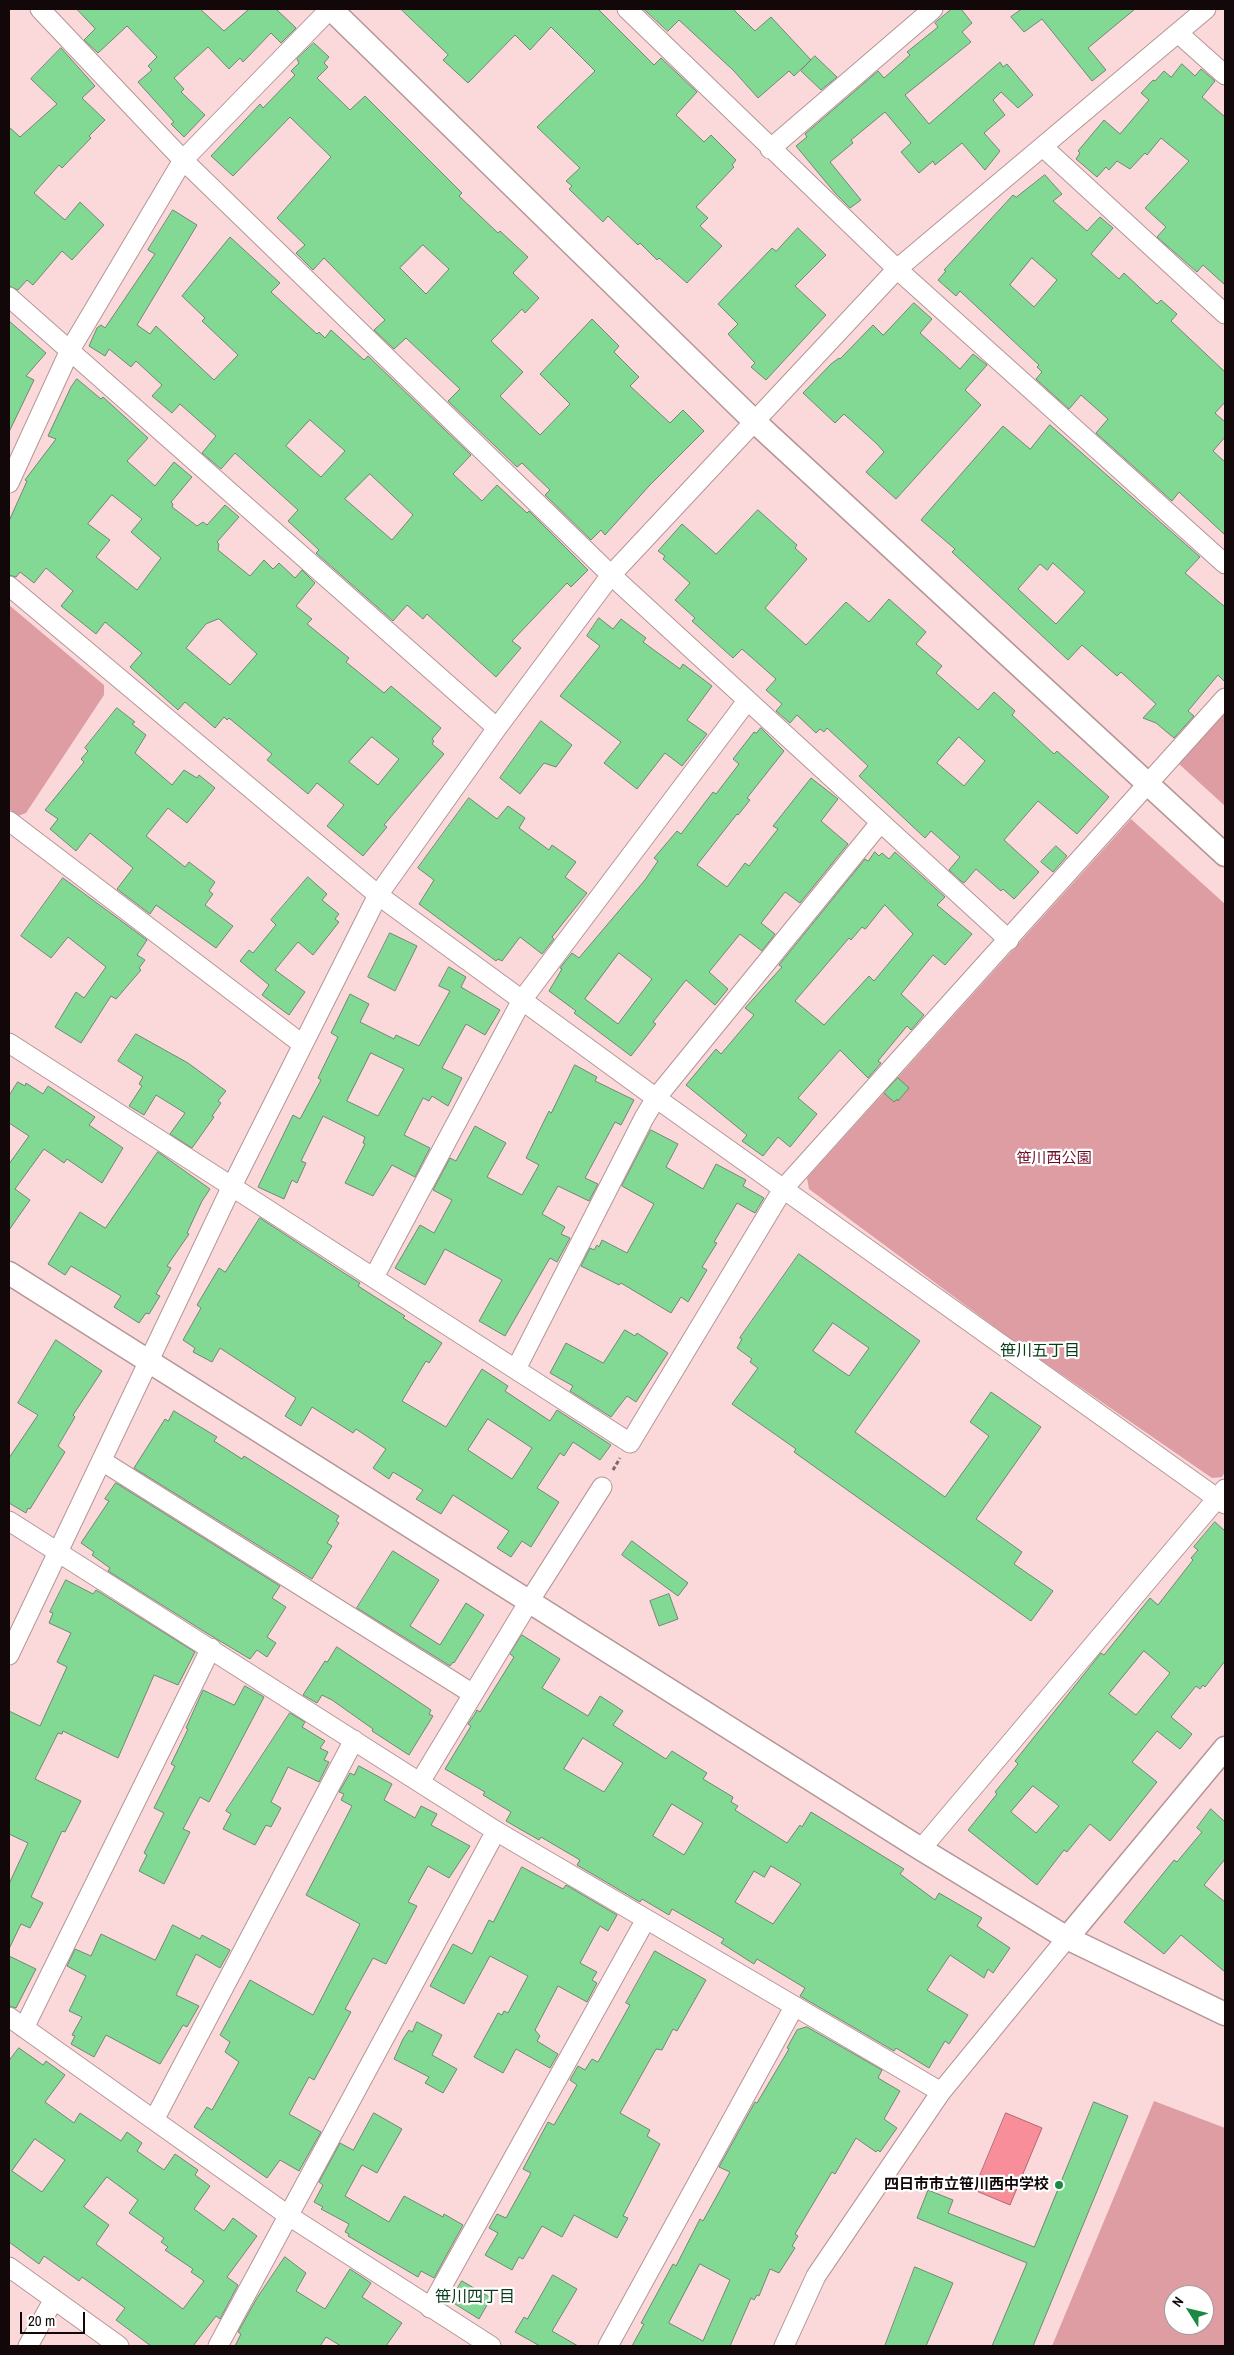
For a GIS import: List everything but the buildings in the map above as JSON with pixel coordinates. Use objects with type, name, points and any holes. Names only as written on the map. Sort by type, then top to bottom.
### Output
[{"type":"street","points":[[40,9],[183,160],[611,575],[1009,940]]},
{"type":"street","points":[[9,483],[70,350],[183,160],[331,9],[754,422],[1225,855]]},
{"type":"street","points":[[627,9],[770,149],[897,269],[1225,564]]},
{"type":"street","points":[[9,1655],[232,1186],[378,895],[497,728],[611,575],[897,269],[1206,9]]},
{"type":"street","points":[[770,149],[922,12]]},
{"type":"street","points":[[1178,33],[1225,75]]},
{"type":"street","points":[[1043,147],[1225,314]]},
{"type":"street","points":[[9,297],[497,728]]},
{"type":"street","points":[[9,586],[378,895],[783,1189],[1223,1497],[921,1849]]},
{"type":"street","points":[[9,1044],[630,1443],[783,1189],[1225,698]]},
{"type":"street","points":[[374,1277],[522,1000],[747,701]]},
{"type":"street","points":[[9,821],[302,1044]]},
{"type":"street","points":[[516,1369],[656,1098],[880,823]]},
{"type":"street","points":[[9,1273],[530,1600],[921,1849],[1067,1938],[1225,2014]]},
{"type":"street","points":[[102,1461],[473,1694]]},
{"type":"street","points":[[420,1782],[530,1600],[602,1487]]},
{"type":"street","points":[[9,1520],[496,1831],[941,2092]]},
{"type":"street","points":[[211,1648],[16,2022],[289,2216],[491,2346]]},
{"type":"street","points":[[154,2120],[354,1740]]},
{"type":"street","points":[[784,2346],[816,2276],[941,2092],[1225,1748]]},
{"type":"street","points":[[218,2346],[496,1831]]},
{"type":"street","points":[[430,2308],[645,1920]]},
{"type":"street","points":[[608,2346],[794,2007]]},
{"type":"street","points":[[9,2267],[119,2346]]},
{"type":"street","points":[[28,2346],[54,2299]]},
{"type":"path","points":[[602,1487],[630,1443]]},
{"type":"green space","points":[[9,605],[104,685],[104,695],[26,813],[18,816],[9,809]]},
{"type":"green space","points":[[1225,711],[1225,806],[1179,764]]},
{"type":"green space","name":"笹川西公園","points":[[1131,819],[1225,904],[1225,1472],[1222,1477],[1212,1478],[1019,1345],[809,1189],[807,1178]]},
{"type":"green space","points":[[1154,2101],[1225,2128],[1225,2346],[1052,2346]]},
{"type":"shaded area","points":[[1006,2113],[1042,2128],[1010,2205],[974,2190]]},
{"type":"place","name":"四日市市立笹川西中学校","points":[[1059,2185]]},
{"type":"district","name":"笹川五丁目","points":[[1040,1352]]},
{"type":"district","name":"笹川四丁目","points":[[475,2298]]}]
